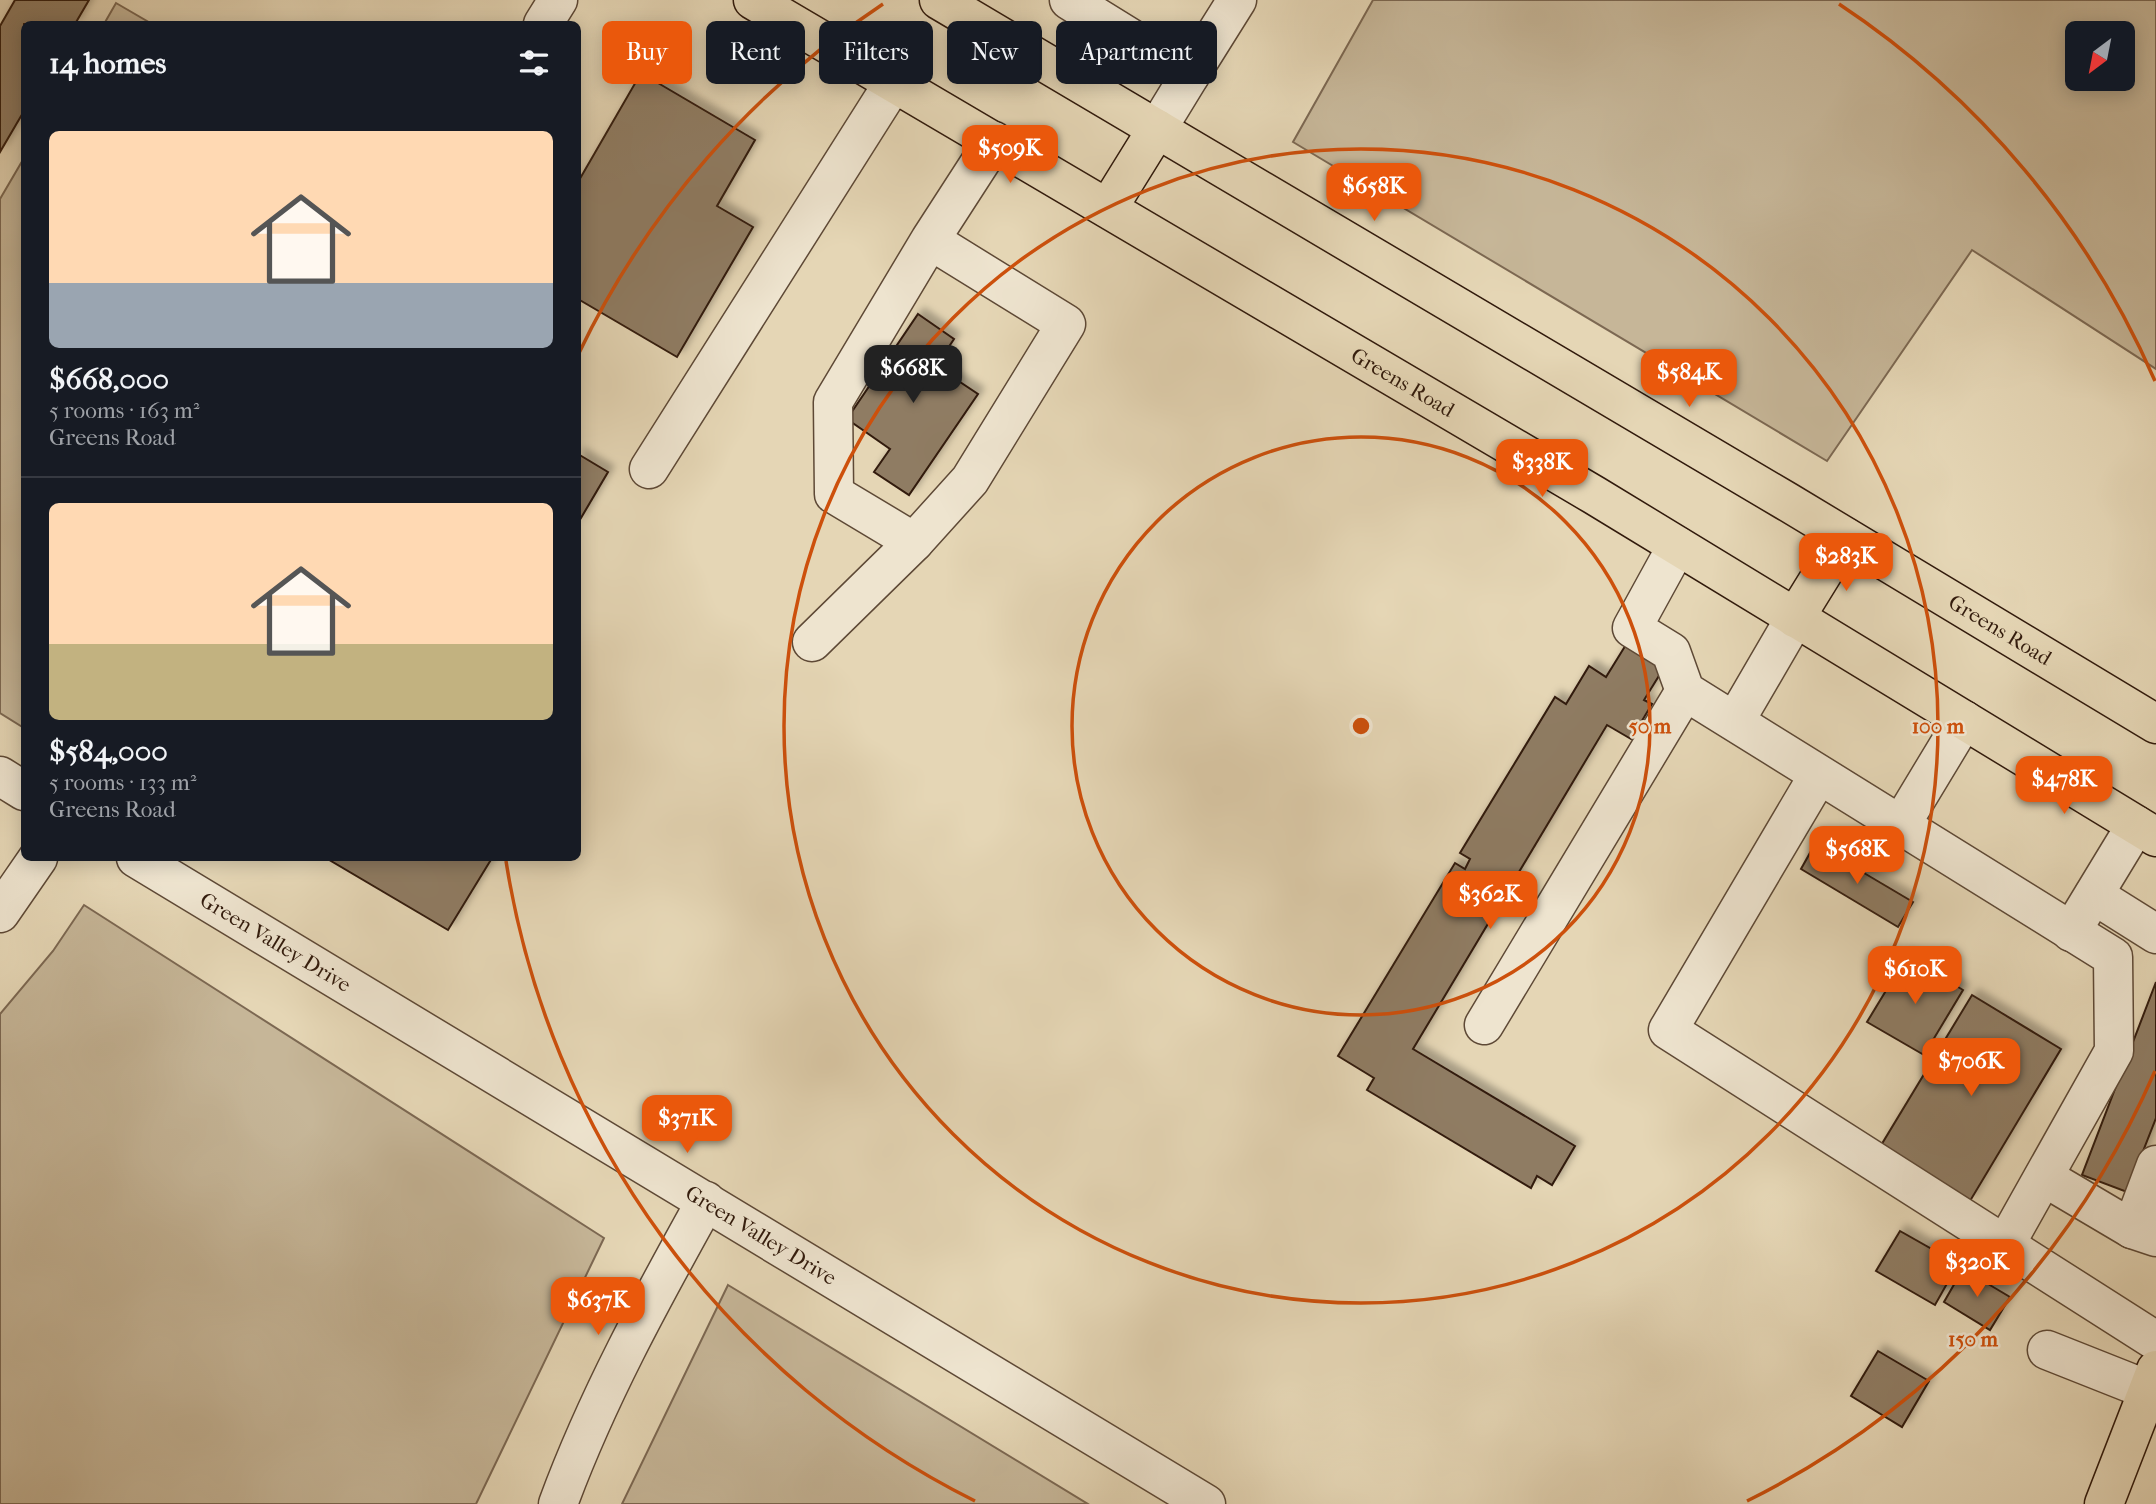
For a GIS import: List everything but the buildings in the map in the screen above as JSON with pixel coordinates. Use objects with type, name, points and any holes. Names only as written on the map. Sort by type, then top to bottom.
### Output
[{"type":"main road","name":"Greens Road","points":[[753,0],[819,38]]},
{"type":"main road","name":"Greens Road","points":[[940,0],[2156,724]]},
{"type":"main road","name":"Greens Road","points":[[897,84],[1678,546],[2146,831]]},
{"type":"main road","points":[[1108,208],[1157,128]]},
{"type":"main road","points":[[1795,618],[1845,537]]},
{"type":"main road","points":[[2104,1504],[2152,1380]]},
{"type":"street","points":[[545,21],[558,0]]},
{"type":"street","points":[[1069,0],[1103,21]]},
{"type":"street","points":[[1217,32],[1237,0]]},
{"type":"street","points":[[649,469],[893,84]]},
{"type":"street","points":[[1157,128],[1184,84]]},
{"type":"street","points":[[914,542],[834,494],[833,402],[930,240],[994,141]]},
{"type":"street","points":[[812,642],[914,542],[970,480],[1066,324],[930,240]]},
{"type":"street","points":[[1678,546],[1632,628],[1671,652],[1685,691],[2112,957],[2114,1051],[2005,1245]]},
{"type":"street","points":[[1735,721],[1795,618]]},
{"type":"street","points":[[1484,1025],[1685,691]]},
{"type":"street","points":[[1900,826],[1964,720]]},
{"type":"street","points":[[0,776],[21,789]]},
{"type":"street","points":[[1818,776],[1668,1030],[2156,1341]]},
{"type":"street","points":[[2071,932],[2094,895],[2146,831]]},
{"type":"street","points":[[0,913],[36,861]]},
{"type":"street","name":"Green Valley Drive","points":[[141,861],[1206,1504]]},
{"type":"street","points":[[2094,895],[2156,934]]},
{"type":"street","points":[[2044,1177],[2144,1233],[2156,1166]]},
{"type":"street","points":[[558,1504],[574,1461],[633,1332],[706,1201]]},
{"type":"street","points":[[2047,1350],[2152,1380]]},
{"type":"shaded area","points":[[1373,0],[2156,0],[2156,369],[1972,250],[1827,461],[1293,142]]},
{"type":"shaded area","points":[[116,3],[147,21],[106,21]]},
{"type":"shaded area","points":[[21,163],[21,726],[0,713],[0,199]]},
{"type":"shaded area","points":[[84,905],[604,1238],[476,1504],[0,1504],[0,1014],[53,951]]},
{"type":"shaded area","points":[[728,1285],[1088,1504],[622,1504]]}]
